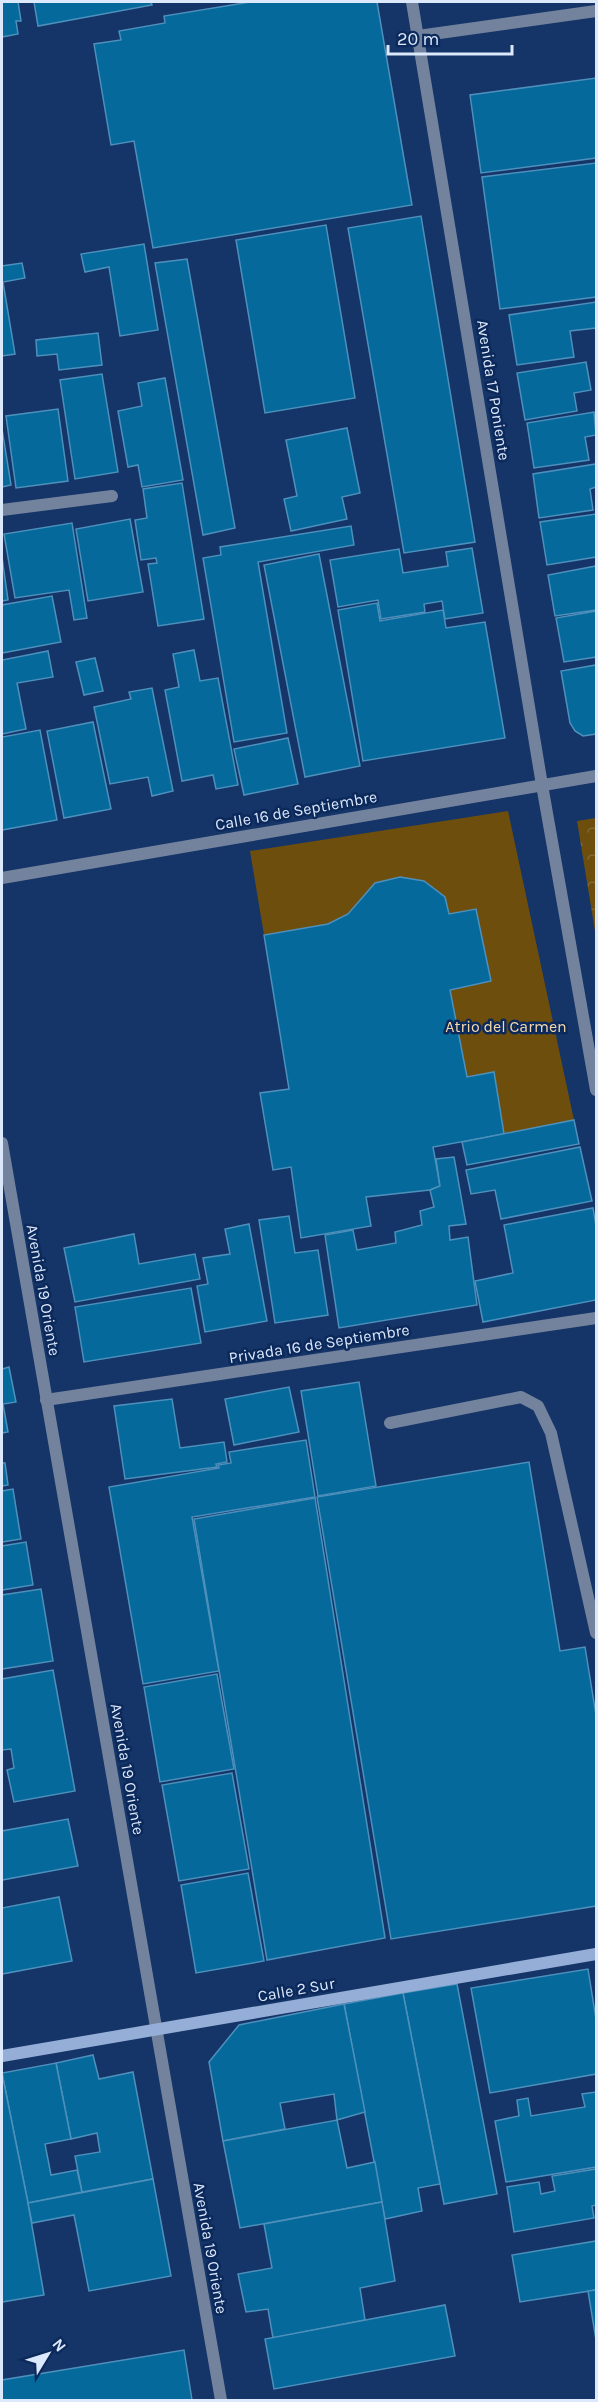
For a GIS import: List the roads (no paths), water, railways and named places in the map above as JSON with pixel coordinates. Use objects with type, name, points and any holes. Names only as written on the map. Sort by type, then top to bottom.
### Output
[{"type":"street","name":"Avenida 17 Poniente","points":[[412,2],[543,785],[597,1090]]},
{"type":"street","points":[[418,36],[597,11]]},
{"type":"street","points":[[2,510],[112,496]]},
{"type":"street","name":"Calle 16 de Septiembre","points":[[2,878],[597,776]]},
{"type":"street","name":"Avenida 19 Oriente","points":[[2,1143],[221,2400]]},
{"type":"street","name":"Privada 16 de Septiembre","points":[[46,1400],[597,1318]]},
{"type":"street","points":[[390,1423],[521,1397],[538,1407],[551,1433],[597,1633]]},
{"type":"street","name":"Calle 2 Sur","points":[[2,2056],[597,1954]]},
{"type":"park label","name":"Atrio del Carmen","points":[[506,1026]]}]
